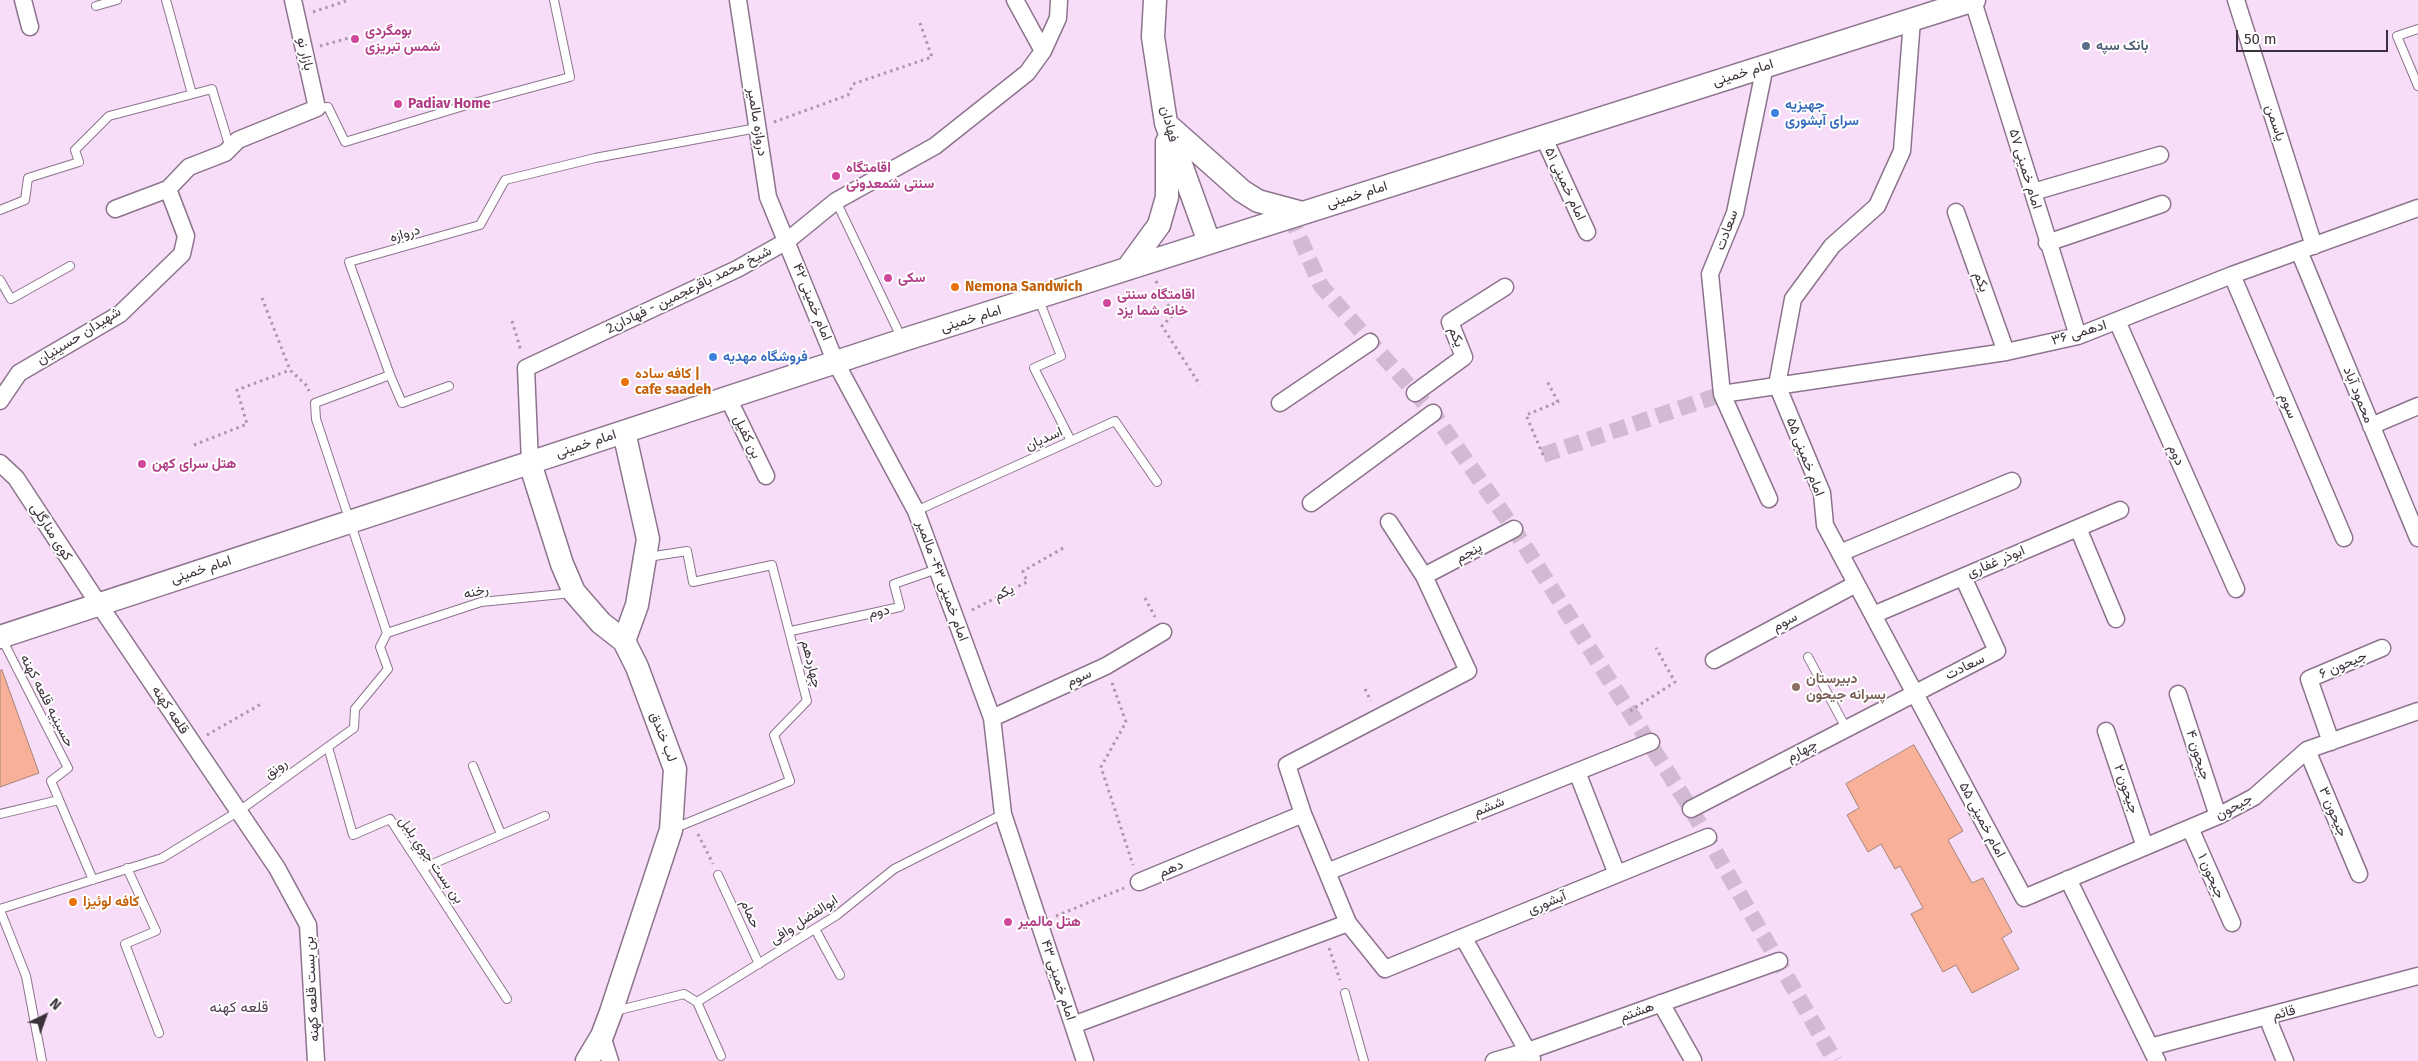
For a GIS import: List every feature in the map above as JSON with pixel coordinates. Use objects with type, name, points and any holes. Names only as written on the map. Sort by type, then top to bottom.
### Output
[{"type":"main road","name":"فهادان","points":[[1155,0],[1153,37],[1166,123],[1210,242]]},
{"type":"main road","name":"امام خمینی","points":[[0,637],[902,340],[1038,298],[1300,212],[1973,0]]},
{"type":"main road","points":[[1166,123],[1242,191],[1258,201],[1300,212]]},
{"type":"main road","points":[[1137,266],[1159,225],[1167,197],[1166,123]]},
{"type":"main road","points":[[624,432],[648,539],[637,605],[624,641]]},
{"type":"main road","name":"لب خندق","points":[[530,463],[562,564],[574,592],[601,623],[624,641],[637,668],[675,769],[670,830],[611,1012],[602,1036],[587,1061]]},
{"type":"street","points":[[23,0],[30,27]]},
{"type":"street","name":"بازار نو","points":[[293,0],[317,108]]},
{"type":"street","name":"دروازه مالمیر","points":[[738,0],[768,197],[787,241]]},
{"type":"street","points":[[1015,0],[1043,51]]},
{"type":"street","name":"شیخ محمد باقرعجمین - فهادان2","points":[[526,368],[737,269],[787,241],[836,201],[935,146],[1027,73],[1043,51],[1058,18],[1059,0]]},
{"type":"street","name":"امام خمینی ۵۷","points":[[1973,0],[2047,243],[2078,336]]},
{"type":"street","name":"یاسمن","points":[[2236,0],[2306,248]]},
{"type":"street","points":[[1777,385],[1793,299],[1832,246],[1877,206],[1902,151],[1912,20]]},
{"type":"street","name":"سعادت","points":[[1764,66],[1735,213],[1710,274],[1722,394],[1769,498]]},
{"type":"street","points":[[115,209],[168,189],[189,167],[225,153],[238,140],[317,108]]},
{"type":"street","name":"امام خمینی ۵۱","points":[[1543,136],[1587,232]]},
{"type":"street","points":[[2033,192],[2160,156]]},
{"type":"street","name":"شهیدان حسینیان","points":[[0,401],[19,374],[120,314],[182,254],[186,236],[168,189]]},
{"type":"street","points":[[2047,243],[2162,204]]},
{"type":"street","name":"ادهمی ۳۶","points":[[1722,394],[2006,352],[2078,336],[2232,275],[2418,208]]},
{"type":"street","name":"یکم","points":[[1956,212],[2006,352]]},
{"type":"street","name":"امام خمینی ۴۲","points":[[787,241],[836,363]]},
{"type":"street","name":"محمود آباد","points":[[2306,248],[2371,426],[2413,513],[2418,538]]},
{"type":"street","name":"سوم","points":[[2232,275],[2344,538]]},
{"type":"street","name":"یکم","points":[[1415,393],[1464,357],[1450,322],[1505,287]]},
{"type":"street","name":"دوم","points":[[2117,321],[2236,589]]},
{"type":"street","points":[[1280,403],[1370,342]]},
{"type":"street","name":"امام خمینی ۴۳- مالمیر","points":[[836,363],[916,511],[992,718],[1003,814]]},
{"type":"street","points":[[526,368],[530,463]]},
{"type":"street","name":"امام خمینی ۵۵","points":[[1777,385],[1822,493],[1825,524],[2024,898],[2068,879]]},
{"type":"street","name":"بن کفیل","points":[[728,398],[766,476]]},
{"type":"street","points":[[2371,426],[2418,406]]},
{"type":"street","points":[[1312,503],[1432,413]]},
{"type":"street","name":"کوی منارگلی","points":[[0,464],[16,478],[98,604]]},
{"type":"street","points":[[1840,553],[2012,481]]},
{"type":"street","name":"ابوذر غفاری","points":[[1873,615],[2120,510]]},
{"type":"street","points":[[1073,1025],[1348,923],[1302,814],[1287,765],[1468,671],[1424,576],[1389,522]]},
{"type":"street","points":[[2078,528],[2116,619]]},
{"type":"street","name":"پنجم","points":[[1424,576],[1514,529]]},
{"type":"street","name":"سعادت","points":[[1914,692],[1997,651],[1963,577]]},
{"type":"street","name":"سوم","points":[[1714,660],[1856,584]]},
{"type":"street","name":"قلعه کهنه","points":[[98,604],[241,814]]},
{"type":"street","name":"سوم","points":[[992,718],[1106,666],[1163,632]]},
{"type":"street","name":"جیحون ۶","points":[[2331,742],[2308,679],[2382,648]]},
{"type":"street","name":"چهارم","points":[[1692,809],[1914,692]]},
{"type":"street","name":"جیحون ۴","points":[[2178,694],[2218,816]]},
{"type":"street","name":"جیحون","points":[[2068,879],[2218,816],[2254,798],[2307,750],[2418,711]]},
{"type":"street","name":"جیحون ۲","points":[[2106,731],[2145,847]]},
{"type":"street","name":"ششم","points":[[1327,872],[1650,742]]},
{"type":"street","name":"جیحون ۳","points":[[2307,750],[2359,874]]},
{"type":"street","points":[[1577,772],[1617,874]]},
{"type":"street","name":"بن بست قلعه کهنه","points":[[241,814],[277,868],[308,925],[316,1061]]},
{"type":"street","name":"امام خمینی ۴۳","points":[[1003,814],[1085,1061]]},
{"type":"street","name":"دهم","points":[[1139,882],[1302,814]]},
{"type":"street","name":"جیحون ۱","points":[[2190,828],[2232,923]]},
{"type":"street","name":"آبشوری","points":[[1348,923],[1386,969],[1708,837]]},
{"type":"street","points":[[2068,879],[2153,1054]]},
{"type":"street","points":[[1463,938],[1531,1056]]},
{"type":"street","name":"هشتم","points":[[1494,1061],[1531,1056],[1661,1003],[1779,961]]},
{"type":"street","name":"قائم","points":[[2153,1054],[2267,1018],[2418,976]]},
{"type":"street","points":[[1661,1003],[1693,1060]]},
{"type":"street","points":[[2267,1018],[2285,1061]]},
{"type":"street","points":[[602,1036],[610,1061]]},
{"type":"lane","points":[[96,6],[117,0]]},
{"type":"lane","points":[[166,0],[192,94]]},
{"type":"lane","points":[[317,108],[328,107],[345,142],[570,77],[554,0]]},
{"type":"lane","points":[[2418,29],[2397,36],[2418,86]]},
{"type":"lane","points":[[0,210],[25,200],[28,178],[79,162],[75,150],[110,116],[212,89],[230,148]]},
{"type":"lane","name":"دروازه","points":[[390,375],[350,262],[480,225],[505,180],[595,158],[757,128]]},
{"type":"lane","points":[[836,201],[902,340]]},
{"type":"lane","points":[[0,280],[11,299],[70,266]]},
{"type":"lane","points":[[1038,298],[1062,356],[1034,368],[1072,441]]},
{"type":"lane","points":[[388,633],[316,419],[315,402],[390,375],[402,403],[449,386]]},
{"type":"lane","name":"اسدیان","points":[[916,511],[1115,421],[1157,482]]},
{"type":"lane","name":"چهاردهم","points":[[645,558],[687,551],[693,582],[772,565],[807,701],[774,735],[790,781],[670,830]]},
{"type":"lane","name":"دوم","points":[[790,632],[900,607],[894,584],[937,569]]},
{"type":"lane","name":"رخنه","points":[[388,633],[481,602],[574,592]]},
{"type":"lane","name":"رونق","points":[[0,909],[162,858],[241,814],[354,728],[355,709],[388,669],[380,647],[388,633]]},
{"type":"lane","name":"حسينيه قلعه کهنه","points":[[0,637],[68,768],[51,781],[92,880]]},
{"type":"lane","points":[[1808,656],[1846,728]]},
{"type":"lane","name":"بن بست جوي بلبل","points":[[328,747],[353,836],[390,819],[508,999]]},
{"type":"lane","points":[[473,766],[501,834]]},
{"type":"lane","points":[[0,814],[59,800]]},
{"type":"lane","name":"ابوالفضل وافی","points":[[697,1002],[837,915],[894,869],[1003,814]]},
{"type":"lane","points":[[423,868],[545,816]]},
{"type":"lane","points":[[127,868],[156,931],[124,944],[159,1033]]},
{"type":"lane","name":"حمام","points":[[718,875],[759,964]]},
{"type":"lane","points":[[0,909],[26,976],[42,1061]]},
{"type":"lane","points":[[814,929],[840,975]]},
{"type":"lane","points":[[1345,993],[1364,1061]]},
{"type":"lane","points":[[611,1012],[684,994],[697,1002],[721,1056]]},
{"type":"path","points":[[297,18],[346,1]]},
{"type":"path","points":[[757,128],[848,95],[853,84],[932,57],[919,20]]},
{"type":"path","points":[[304,51],[356,36]]},
{"type":"path","points":[[1137,266],[1173,315],[1162,326],[1200,385]]},
{"type":"path","points":[[262,298],[290,370],[307,386],[315,402]]},
{"type":"path","points":[[512,321],[526,368]]},
{"type":"path","points":[[194,445],[247,424],[236,390],[290,370]]},
{"type":"path","points":[[1543,455],[1526,415],[1558,402],[1546,379]]},
{"type":"path","name":"یکم","points":[[955,618],[1026,582],[1023,570],[1065,547]]},
{"type":"path","points":[[1630,711],[1675,682],[1656,648]]},
{"type":"path","points":[[1039,923],[1139,882],[1102,767],[1126,722],[1106,666]]},
{"type":"path","points":[[193,743],[261,704]]},
{"type":"path","points":[[692,822],[718,875]]},
{"type":"path","points":[[1324,932],[1345,993]]},
{"type":"building","points":[[2,670],[39,773],[0,787],[0,671]]},
{"type":"building","points":[[1914,745],[1963,831],[1948,840],[1972,883],[1983,878],[2012,932],[2002,938],[2019,969],[1972,993],[1956,965],[1943,972],[1911,914],[1923,908],[1900,866],[1895,869],[1881,844],[1868,852],[1847,815],[1859,808],[1846,784]]},
{"type":"tunnel","points":[[1290,216],[1321,286],[1433,413],[1514,529],[1691,809],[1835,1061]]},
{"type":"tunnel","points":[[1543,455],[1722,394]]},
{"type":"place","name":"بومگردی شمس تبریزی","points":[[355,39]]},
{"type":"place","name":"بانک سپه","points":[[2086,46]]},
{"type":"place","name":"Padiav Home","points":[[398,104]]},
{"type":"place","name":"جهیزیه سرای آبشوری","points":[[1775,113]]},
{"type":"place","name":"اقامتگاه سنتی شمعدونی","points":[[836,176]]},
{"type":"place","name":"سکی","points":[[888,278]]},
{"type":"place","name":"Nemona Sandwich","points":[[955,287]]},
{"type":"place","name":"اقامتگاه سنتی خانه شما یزد","points":[[1107,303]]},
{"type":"place","name":"فروشگاه مهدیه","points":[[713,357]]},
{"type":"place","name":"کافه ساده | cafe saadeh","points":[[625,382]]},
{"type":"place","name":"هتل سرای کهن","points":[[142,464]]},
{"type":"place","name":"دبیرستان پسرانه جیحون","points":[[1796,687]]},
{"type":"place","name":"کافه لوئیزا","points":[[73,902]]},
{"type":"place","name":"هتل مالمير","points":[[1008,922]]},
{"type":"district","name":"قلعه کهنه","points":[[239,1008]]}]
